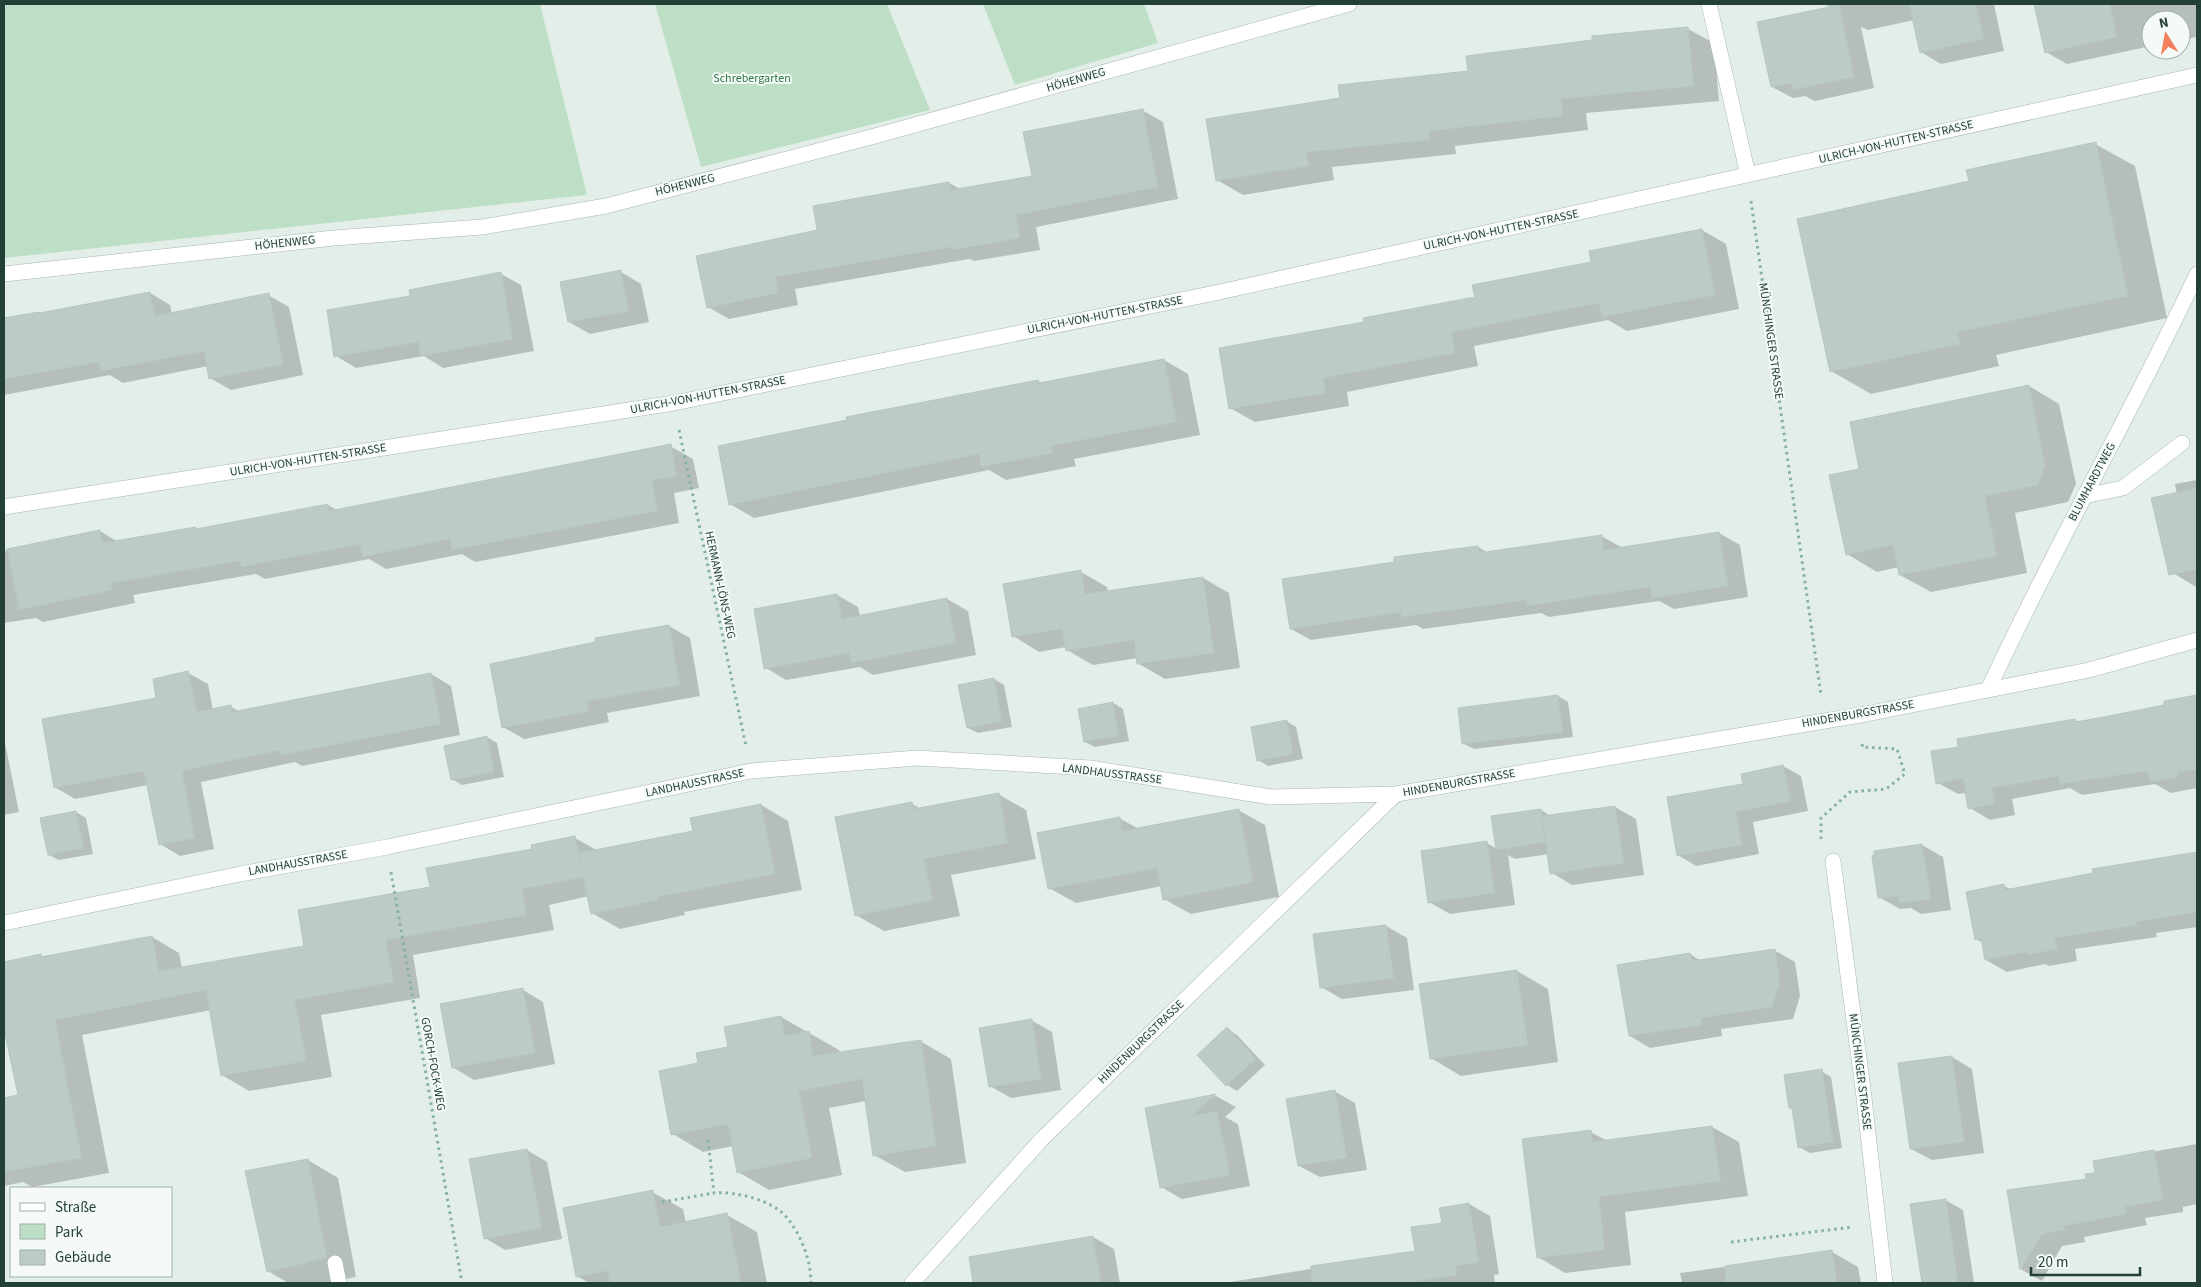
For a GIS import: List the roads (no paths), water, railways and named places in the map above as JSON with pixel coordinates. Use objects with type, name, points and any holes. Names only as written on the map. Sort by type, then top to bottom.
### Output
[{"type":"street","name":"HÖHENWEG","points":[[4,274],[334,238],[482,227],[606,206],[876,136],[1349,4]]},
{"type":"street","points":[[1710,4],[1748,175]]},
{"type":"street","name":"ULRICH-VON-HUTTEN-STRASSE","points":[[4,507],[674,403],[1215,293],[2197,75]]},
{"type":"street","name":"BLUMHARDTWEG","points":[[1988,690],[2022,616],[2163,346],[2197,274]]},
{"type":"street","points":[[2084,496],[2123,488],[2182,444]]},
{"type":"street","name":"HINDENBURGSTRASSE","points":[[912,1283],[1042,1139],[1396,794],[1866,714],[2089,670],[2197,640]]},
{"type":"street","name":"LANDHAUSSTRASSE","points":[[4,923],[240,874],[387,847],[751,771],[917,758],[1090,768],[1271,797],[1396,794]]},
{"type":"street","name":"MÜNCHINGER STRASSE","points":[[1833,861],[1885,1283]]},
{"type":"street","points":[[335,1263],[339,1283]]},
{"type":"park label","name":"Schrebergarten","points":[[752,78]]}]
